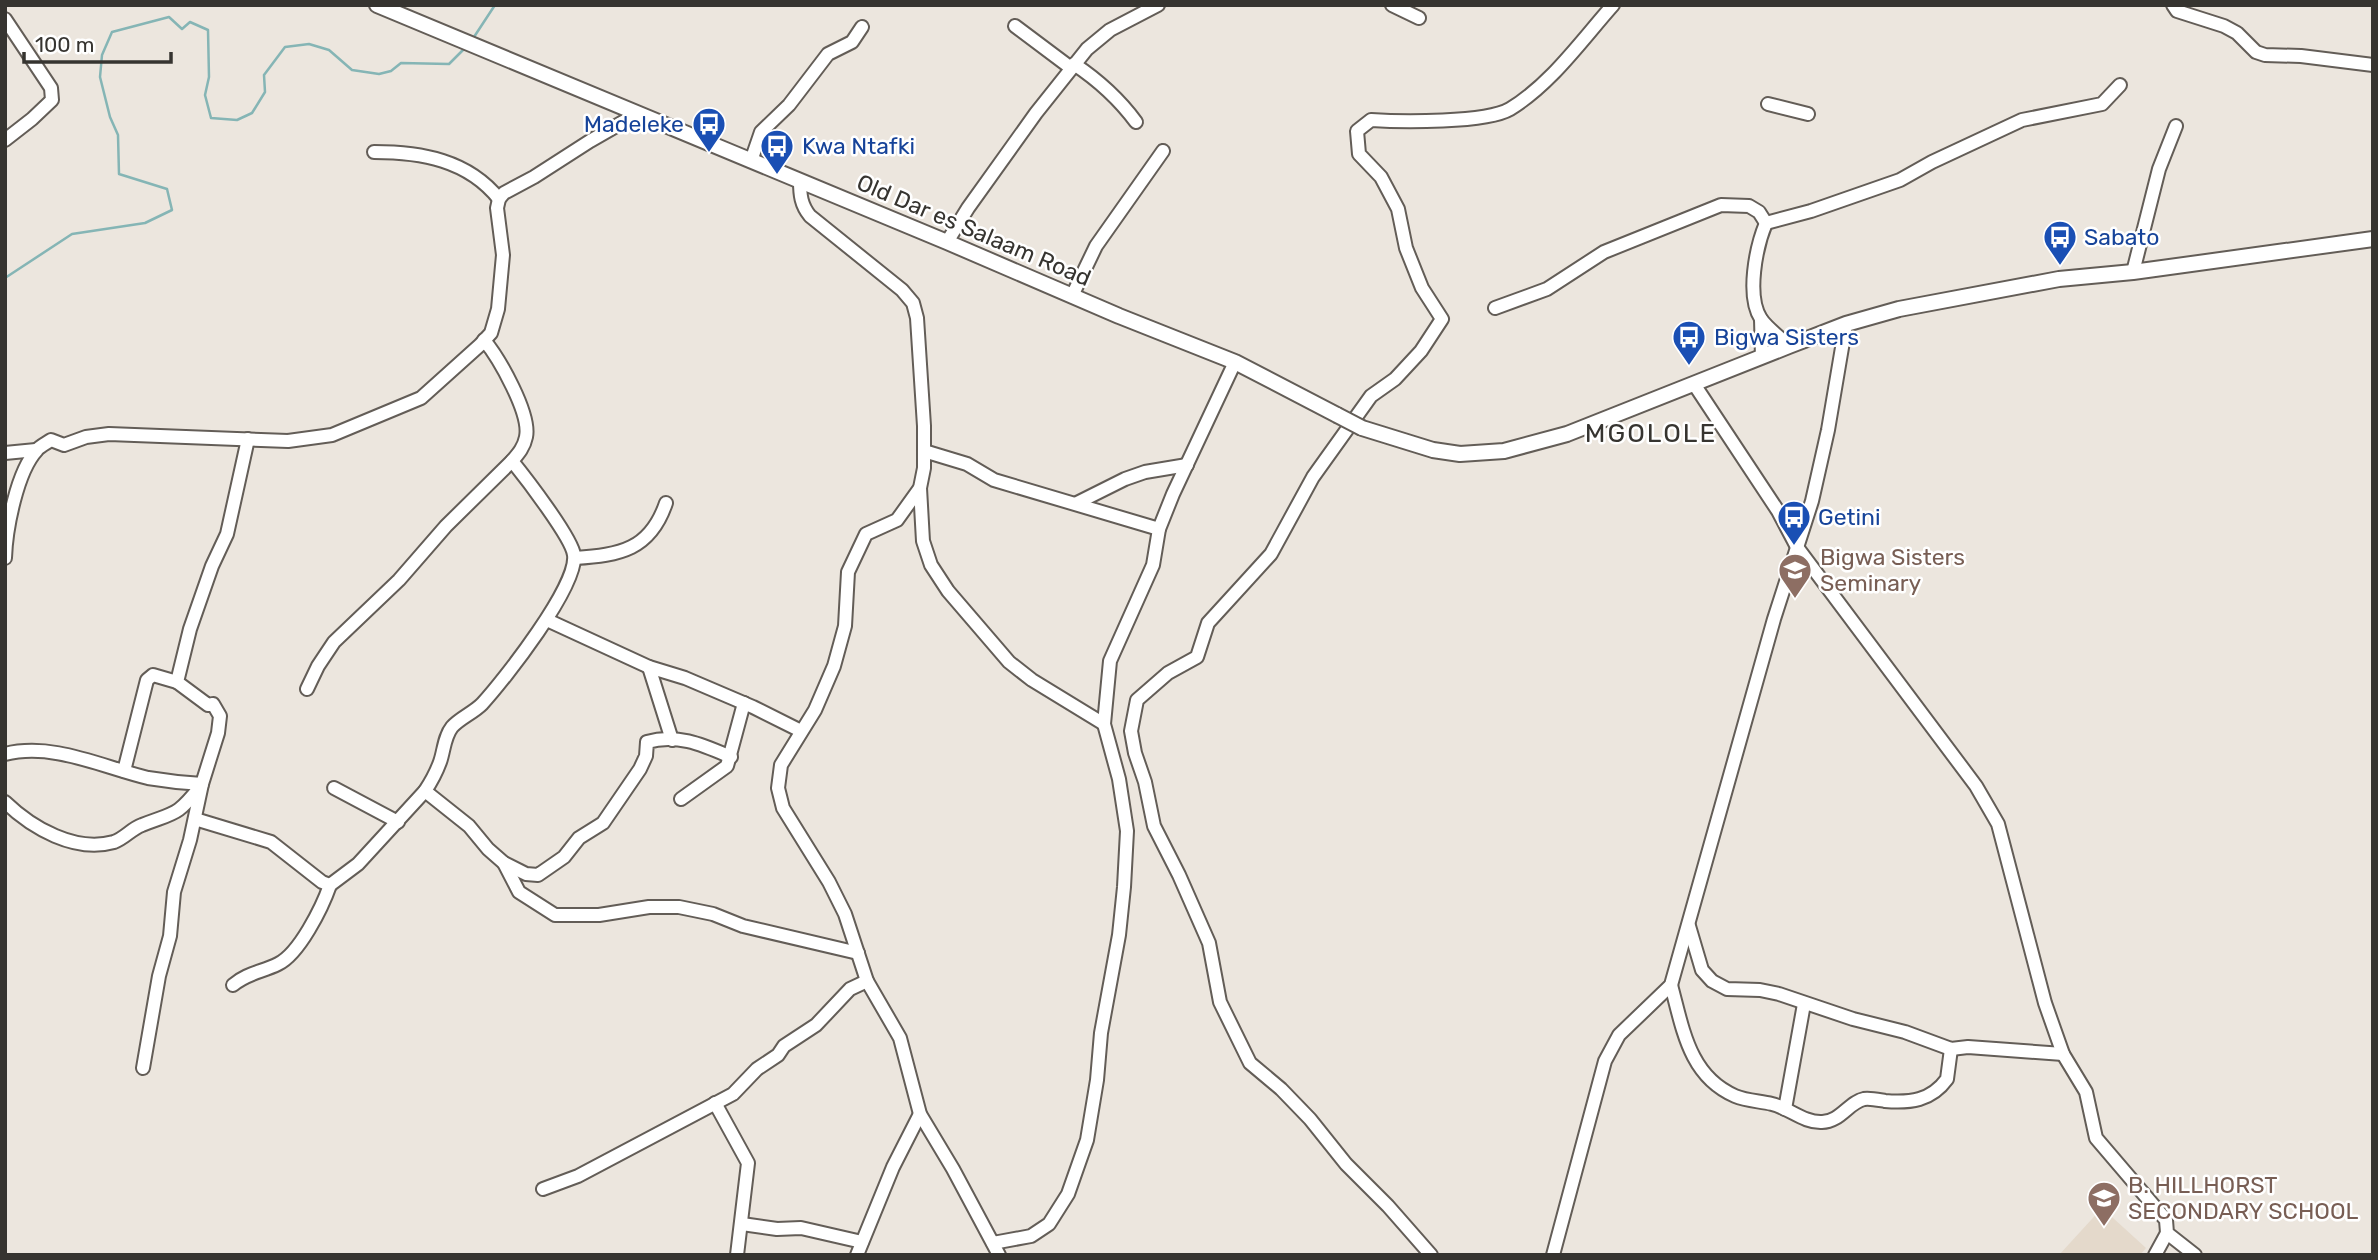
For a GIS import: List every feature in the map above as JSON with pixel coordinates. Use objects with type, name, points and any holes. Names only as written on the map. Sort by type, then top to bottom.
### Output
[{"type":"street","name":"Old Dar es Salaam Road","points":[[377,5],[1235,362],[1362,428],[1433,450],[1460,454],[1493,453],[1567,433],[1694,384]]},
{"type":"street","points":[[947,242],[974,200],[1072,66],[1097,39],[1158,5]]},
{"type":"street","points":[[1392,5],[1419,18]]},
{"type":"street","points":[[1432,1255],[1346,1164],[1281,1088],[1250,1063],[1220,1002],[1209,943],[1154,826],[1131,732],[1137,700],[1168,673],[1197,657],[1208,623],[1271,554],[1313,477],[1371,396],[1395,379],[1421,351],[1442,319],[1422,288],[1406,248],[1398,209],[1381,177],[1359,154],[1357,131],[1371,120],[1409,122],[1486,116],[1508,110],[1542,84],[1613,5]]},
{"type":"street","points":[[2173,5],[2177,11],[2237,33],[2256,52],[2265,55],[2301,56],[2373,65]]},
{"type":"street","points":[[5,19],[51,88],[52,100],[5,140]]},
{"type":"street","points":[[1014,26],[1072,66],[1090,75],[1124,106],[1136,122]]},
{"type":"street","points":[[751,161],[761,132],[789,105],[828,54],[852,42],[862,27]]},
{"type":"street","points":[[1766,223],[1811,211],[1900,180],[2022,120],[2102,104],[2120,85]]},
{"type":"street","points":[[1768,104],[1808,114]]},
{"type":"street","points":[[5,453],[36,450],[51,440],[64,445],[86,437],[109,434],[288,441],[332,435],[421,398],[484,340],[496,320],[503,256],[497,208],[499,198],[637,114]]},
{"type":"street","points":[[2133,272],[2159,169],[2176,126]]},
{"type":"street","points":[[1072,296],[1096,246],[1163,150]]},
{"type":"street","points":[[374,152],[406,152],[461,167],[482,180],[499,198]]},
{"type":"street","points":[[800,181],[800,196],[810,216],[902,290],[913,303],[917,318],[925,451],[925,468],[920,488],[923,541],[931,565],[948,591],[1009,662],[1032,680],[1104,724]]},
{"type":"street","points":[[1495,308],[1547,289],[1605,252],[1721,205],[1749,206],[1759,212],[1766,223]]},
{"type":"street","points":[[1762,357],[1761,319],[1754,288],[1756,254],[1766,223]]},
{"type":"street","points":[[2155,1255],[2167,1233],[2166,1220],[2096,1138],[2085,1092],[2063,1054],[2045,1003],[1998,824],[1976,786],[1797,547],[1778,511],[1694,384],[1846,324],[1899,309],[2059,279],[2133,272],[2373,239]]},
{"type":"street","points":[[1761,319],[1789,346]]},
{"type":"street","points":[[1553,1255],[1605,1061],[1619,1035],[1671,985],[1774,619],[1812,500],[1828,430],[1846,324]]},
{"type":"street","points":[[307,689],[334,642],[399,580],[446,526],[522,451],[527,435],[526,423],[494,352],[484,340]]},
{"type":"street","points":[[993,1243],[1031,1236],[1049,1224],[1063,1204],[1075,1178],[1089,1130],[1101,1033],[1119,935],[1127,831],[1119,779],[1104,724],[1110,661],[1153,565],[1159,529],[1235,362]]},
{"type":"street","points":[[177,681],[190,629],[212,566],[228,534],[248,439]]},
{"type":"street","points":[[5,558],[6,537],[17,490],[36,450]]},
{"type":"street","points":[[925,451],[967,464],[994,480],[1159,529]]},
{"type":"street","points":[[233,985],[248,974],[287,959],[298,947],[330,885],[358,864],[425,791],[433,778],[453,726],[484,702],[547,620],[575,558],[566,536],[512,461]]},
{"type":"street","points":[[1077,503],[1146,471],[1187,465]]},
{"type":"street","points":[[920,488],[897,520],[866,534],[848,572],[845,625],[834,666],[815,709],[781,765],[779,796],[783,808],[829,882],[845,914],[867,981],[900,1038],[920,1114],[999,1255]]},
{"type":"street","points":[[575,558],[614,554],[636,544],[656,528],[667,503]]},
{"type":"street","points":[[547,620],[649,667],[685,678],[744,703],[801,732]]},
{"type":"street","points":[[649,667],[673,740]]},
{"type":"street","points":[[124,771],[147,680],[153,675],[177,681],[208,705],[213,704],[220,716],[218,733],[174,892],[170,936],[159,976],[143,1068]]},
{"type":"street","points":[[681,799],[727,766],[744,703]]},
{"type":"street","points":[[425,791],[469,826],[504,863],[531,875],[538,875],[564,857],[579,838],[603,823],[640,769],[648,742],[662,737],[673,740],[682,738],[731,757]]},
{"type":"street","points":[[5,754],[43,751],[149,778],[202,784]]},
{"type":"street","points":[[5,802],[26,821],[44,831],[84,843],[101,845],[116,841],[138,827],[179,811],[202,784]]},
{"type":"street","points":[[334,789],[398,822]]},
{"type":"street","points":[[195,819],[271,842],[321,882],[330,885]]},
{"type":"street","points":[[504,863],[519,892],[555,915],[599,915],[649,907],[679,907],[713,914],[743,926],[858,953]]},
{"type":"street","points":[[1688,925],[1702,970],[1712,981],[1727,989],[1760,990],[1905,1032],[1951,1049],[1968,1047],[2063,1054]]},
{"type":"street","points":[[543,1189],[578,1176],[733,1094],[757,1069],[778,1055],[784,1046],[816,1025],[850,989],[867,981]]},
{"type":"street","points":[[1671,985],[1686,1041],[1693,1059],[1705,1075],[1722,1090],[1739,1097],[1773,1104],[1813,1122],[1824,1123],[1843,1114],[1861,1100],[1915,1101],[1931,1095],[1947,1079],[1951,1049]]},
{"type":"street","points":[[1785,1109],[1804,1004]]},
{"type":"street","points":[[715,1103],[748,1163],[737,1255]]},
{"type":"street","points":[[741,1224],[778,1229],[801,1227],[860,1248],[893,1167],[920,1114]]},
{"type":"street","points":[[2167,1233],[2195,1255]]},
{"type":"shaded area","name":"B. HILLHORST SECONDARY SCHOOL","points":[[2102,1208],[2146,1248],[2140,1255],[2059,1255]]},
{"type":"waterway","points":[[472,40],[495,5]]},
{"type":"waterway","points":[[5,278],[72,234],[145,223],[172,210],[167,189],[119,174],[118,135],[110,117],[100,77],[102,55],[112,32],[169,17],[182,29],[190,22],[208,30],[209,77],[205,95],[211,118],[237,120],[252,113],[265,92],[264,75],[285,47],[309,44],[329,50],[352,70],[379,74],[391,71],[401,63],[449,64],[465,48]]},
{"type":"place","name":"Madeleke","points":[[709,154]]},
{"type":"place","name":"Kwa Ntafki","points":[[777,176]]},
{"type":"place","name":"Sabato","points":[[2060,267]]},
{"type":"place","name":"Bigwa Sisters","points":[[1689,367]]},
{"type":"place","name":"Getini","points":[[1794,547]]},
{"type":"place","name":"Bigwa Sisters Seminary","points":[[1795,600]]},
{"type":"place","name":"B. HILLHORST SECONDARY SCHOOL","points":[[2104,1228]]},
{"type":"district","name":"MGOLOLE","points":[[1651,433]]}]
